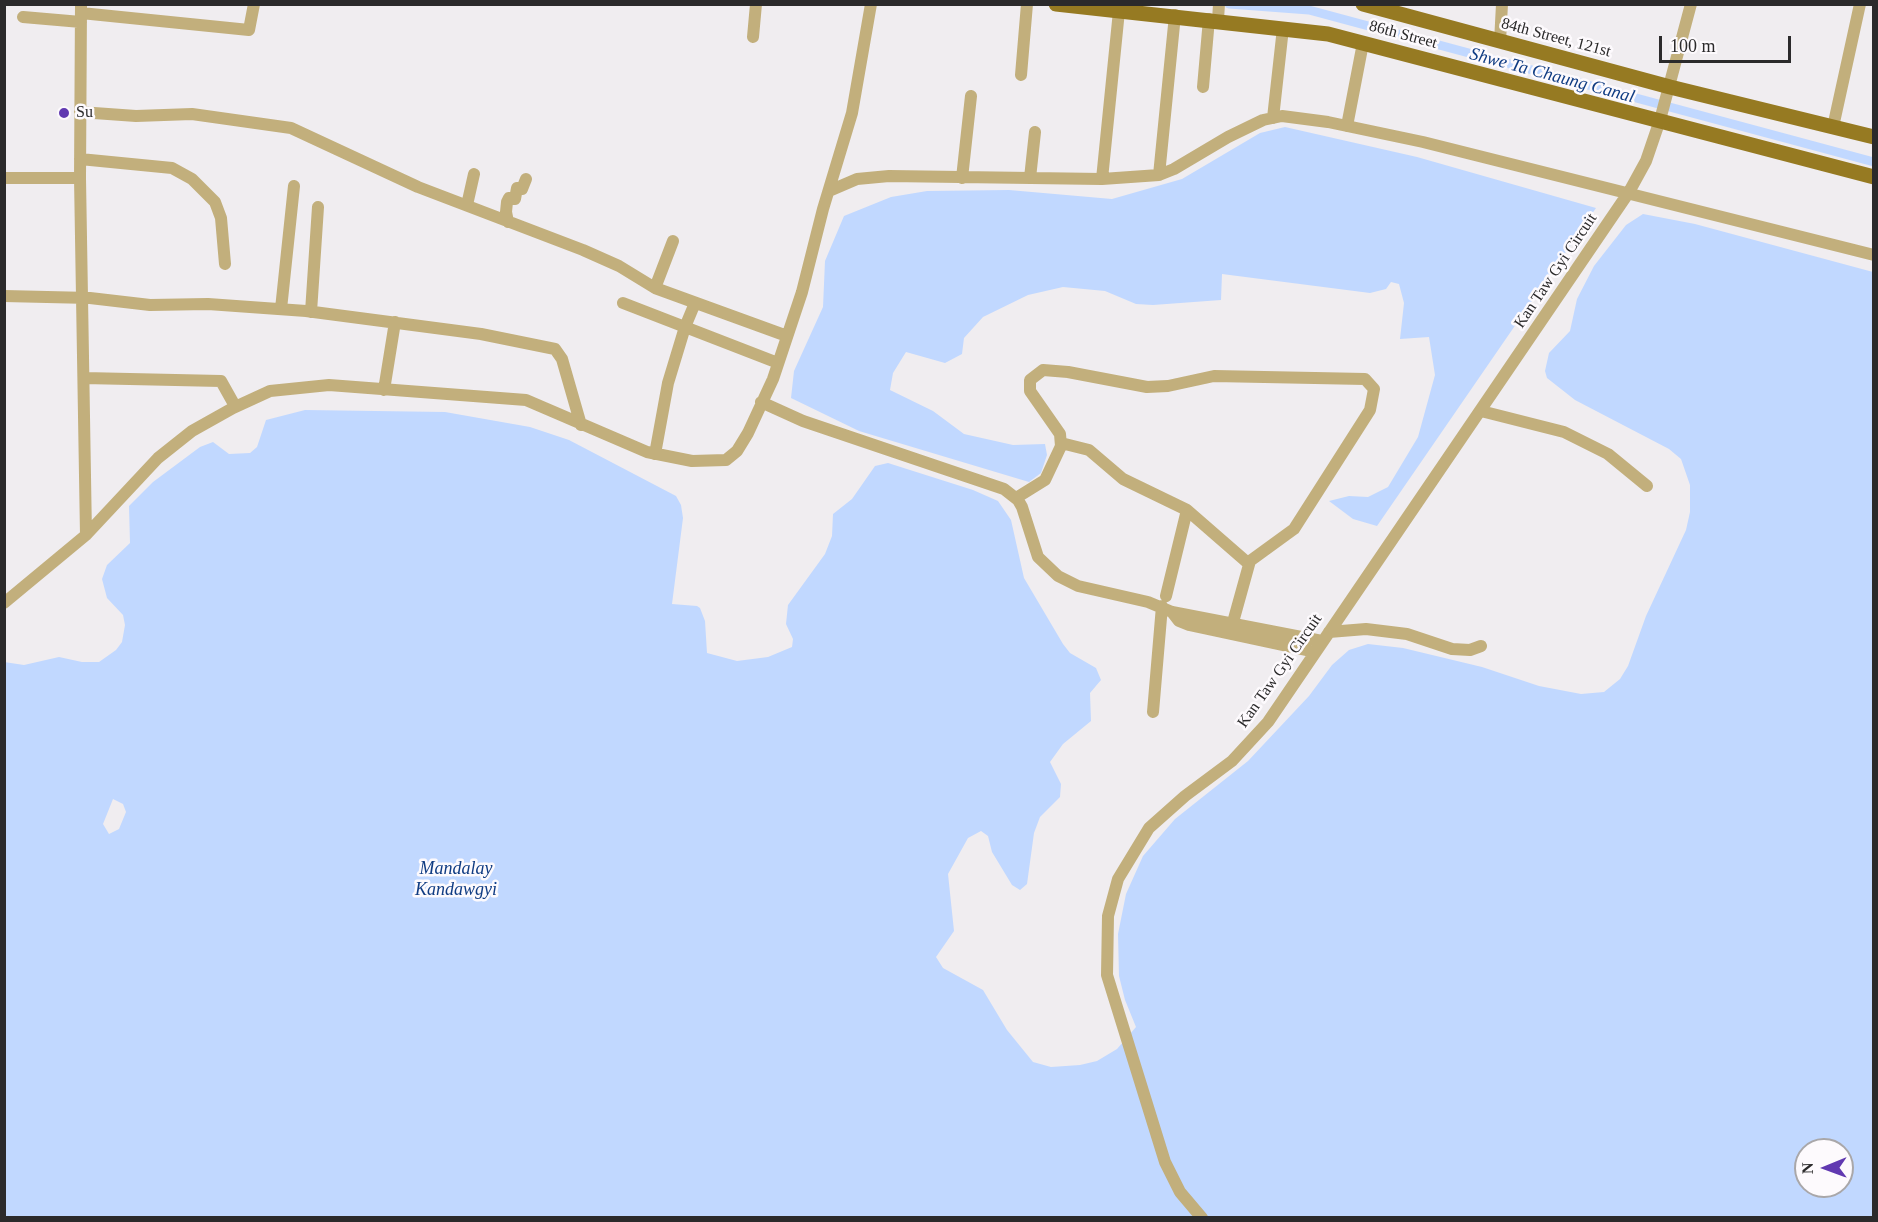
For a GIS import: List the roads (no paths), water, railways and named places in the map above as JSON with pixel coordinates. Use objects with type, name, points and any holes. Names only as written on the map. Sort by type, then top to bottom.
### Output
[{"type":"main road","name":"86th Street","points":[[1056,4],[1175,15],[1216,14],[1283,28],[1328,34],[1874,177]]},
{"type":"main road","name":"84th Street, 121st","points":[[1364,4],[1670,88],[1874,137]]},
{"type":"street","points":[[24,17],[81,13],[249,30],[254,4]]},
{"type":"street","points":[[753,37],[756,4]]},
{"type":"street","points":[[4,603],[87,536],[158,458],[192,431],[236,406],[270,391],[329,385],[526,400],[581,425],[655,454],[692,461],[726,460],[737,451],[748,433],[778,363],[805,283],[852,113],[871,4]]},
{"type":"street","points":[[1021,75],[1027,4]]},
{"type":"street","points":[[1500,42],[1502,4]]},
{"type":"street","name":"Kan Taw Gyi Circuit","points":[[1202,1218],[1180,1192],[1168,1170],[1113,998],[1106,959],[1112,895],[1127,860],[1149,828],[1247,747],[1268,722],[1629,192],[1646,161],[1661,120],[1691,4]]},
{"type":"street","points":[[1833,127],[1860,4]]},
{"type":"street","points":[[1102,179],[1119,11]]},
{"type":"street","points":[[81,13],[80,178],[87,536]]},
{"type":"street","points":[[1203,87],[1216,14]]},
{"type":"street","points":[[1159,175],[1175,15]]},
{"type":"street","points":[[1273,118],[1283,28]]},
{"type":"street","points":[[1347,126],[1363,43]]},
{"type":"street","points":[[962,178],[971,96]]},
{"type":"street","points":[[80,112],[136,116],[192,114],[291,128],[418,187],[610,262],[655,288],[787,336]]},
{"type":"street","points":[[829,191],[857,179],[1102,179],[1159,175],[1174,169],[1228,137],[1282,116],[1347,126],[1629,192],[1874,255]]},
{"type":"street","points":[[1030,178],[1035,132]]},
{"type":"street","points":[[80,159],[172,168],[192,179],[215,202],[221,218],[225,264]]},
{"type":"street","points":[[467,205],[474,174]]},
{"type":"street","points":[[4,178],[80,178]]},
{"type":"street","points":[[508,222],[507,202],[509,198],[515,199],[517,188],[522,189],[526,179]]},
{"type":"street","points":[[281,309],[294,186]]},
{"type":"street","points":[[311,312],[318,207]]},
{"type":"street","points":[[655,288],[674,241]]},
{"type":"street","points":[[4,296],[83,298],[150,305],[208,304],[281,309],[481,334],[555,349],[562,359],[581,425]]},
{"type":"street","points":[[623,303],[778,363]]},
{"type":"street","points":[[655,454],[668,382],[695,303]]},
{"type":"street","points":[[384,390],[395,322]]},
{"type":"street","points":[[1016,498],[1046,480],[1052,472],[1061,443],[1060,434],[1030,391],[1030,380],[1043,370],[1068,372],[1147,387],[1168,386],[1214,376],[1365,379],[1374,389],[1370,410],[1294,529],[1274,545],[1254,556],[1232,628]]},
{"type":"street","points":[[84,378],[221,381],[236,406]]},
{"type":"street","points":[[761,402],[803,422],[995,484],[1016,498],[1026,518],[1034,549],[1050,569],[1078,586],[1167,605],[1232,628],[1316,652]]},
{"type":"street","points":[[1481,411],[1564,432],[1608,454],[1647,486]]},
{"type":"street","points":[[1061,443],[1089,450],[1123,479],[1187,510],[1250,564]]},
{"type":"street","points":[[1153,712],[1167,605],[1187,510]]},
{"type":"street","points":[[1232,628],[1325,636],[1366,629],[1407,634],[1452,650],[1470,650],[1482,646]]},
{"type":"water","points":[[1285,127],[1417,157],[1596,208],[1377,526],[1353,519],[1329,501],[1349,496],[1368,497],[1388,487],[1418,437],[1435,375],[1429,337],[1400,339],[1404,303],[1399,284],[1391,282],[1386,289],[1370,293],[1222,274],[1221,300],[1153,305],[1136,304],[1105,291],[1063,287],[1028,295],[983,317],[964,338],[962,354],[945,363],[906,352],[893,373],[890,390],[933,411],[964,434],[1013,445],[1045,444],[1047,455],[1041,473],[1029,482],[859,431],[791,398],[794,371],[823,307],[825,261],[844,216],[891,197],[927,191],[1009,190],[1112,199],[1182,179],[1260,133]]},
{"type":"water","name":"Mandalay Kandawgyi","points":[[1643,214],[1695,224],[1873,272],[1873,1217],[5,1217],[4,662],[24,665],[59,657],[82,662],[99,662],[116,650],[122,642],[125,625],[123,615],[107,598],[102,579],[107,565],[130,543],[129,506],[153,482],[200,447],[213,442],[229,454],[250,453],[257,447],[266,420],[305,410],[445,412],[530,427],[569,440],[676,496],[681,505],[683,518],[672,604],[700,608],[705,621],[707,653],[737,661],[768,657],[792,647],[793,639],[786,624],[788,605],[825,554],[832,536],[833,514],[852,499],[875,466],[888,463],[973,490],[998,501],[1011,520],[1024,578],[1063,644],[1070,653],[1096,668],[1101,680],[1090,693],[1091,721],[1063,744],[1050,762],[1061,784],[1060,797],[1040,817],[1034,833],[1027,884],[1020,890],[1012,885],[992,852],[988,836],[981,831],[968,838],[948,874],[954,931],[936,957],[943,968],[983,990],[1007,1030],[1033,1062],[1051,1067],[1080,1065],[1097,1061],[1117,1049],[1136,1027],[1125,1000],[1119,976],[1118,934],[1126,894],[1143,856],[1175,819],[1248,761],[1309,696],[1332,665],[1349,650],[1368,644],[1403,648],[1482,667],[1539,686],[1581,694],[1604,692],[1620,679],[1628,666],[1646,616],[1686,530],[1690,512],[1690,485],[1681,459],[1669,449],[1575,400],[1547,378],[1545,371],[1549,353],[1570,331],[1577,299],[1594,266],[1626,225]],"holes":[[[113,799],[123,804],[126,812],[119,829],[109,834],[103,824]]]},
{"type":"waterway","name":"Shwe Ta Chaung Canal","points":[[1229,4],[1309,10],[1874,162]]},
{"type":"place","name":"Su","points":[[64,113]]}]
